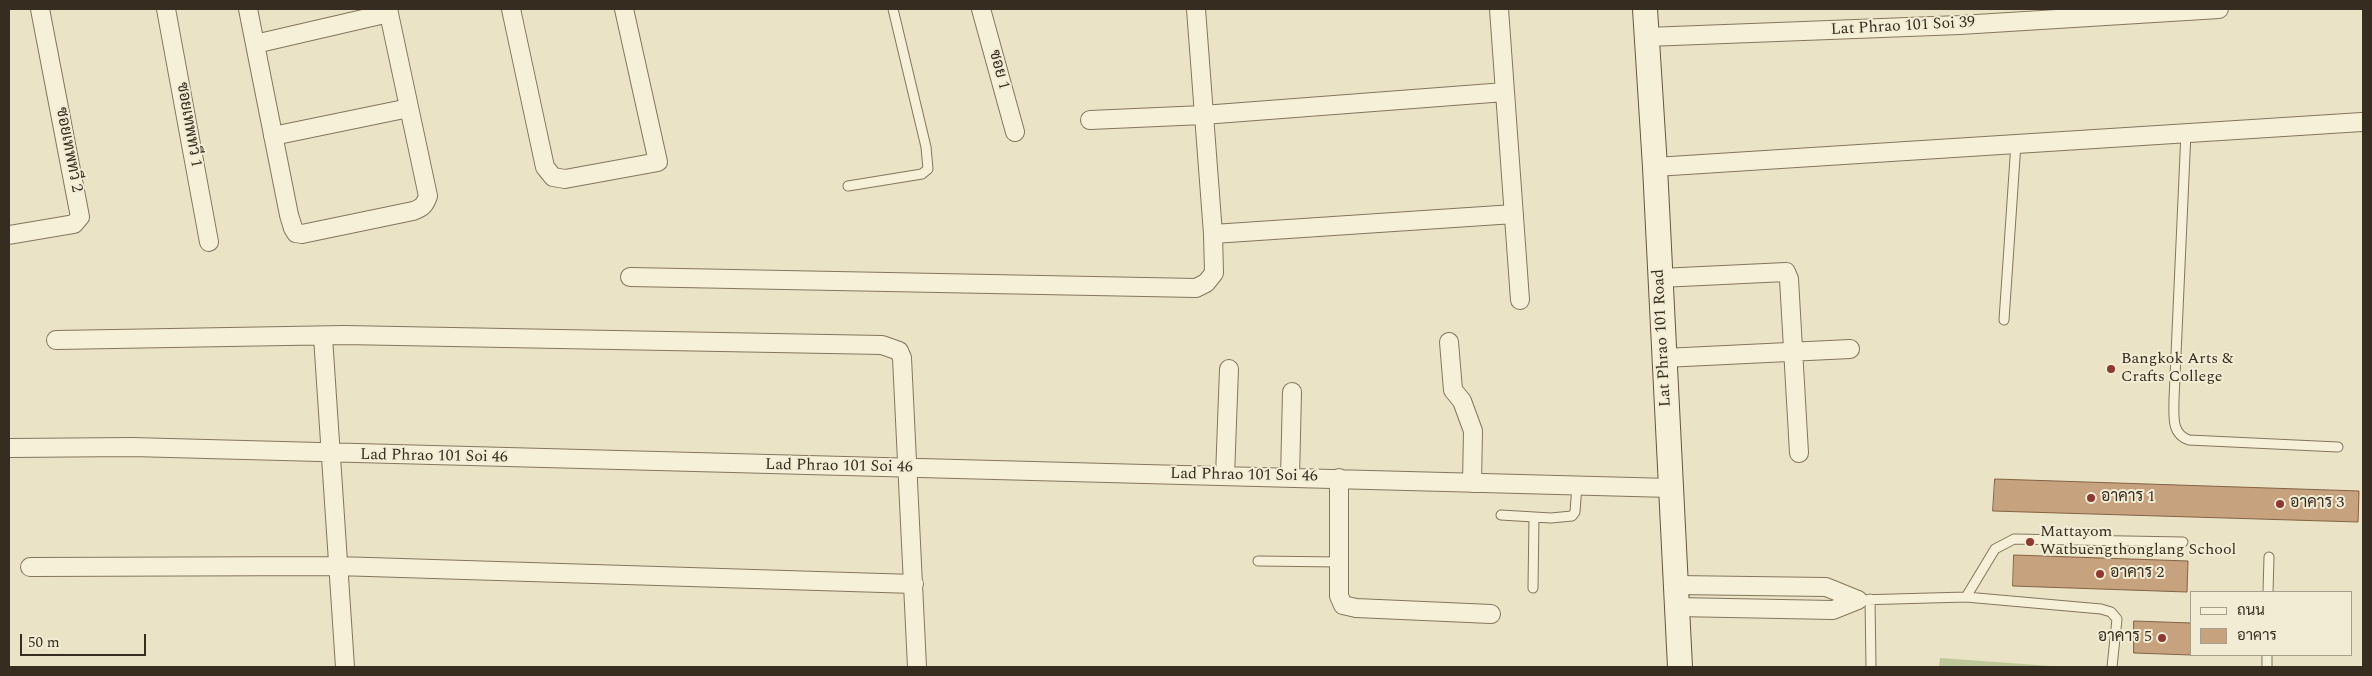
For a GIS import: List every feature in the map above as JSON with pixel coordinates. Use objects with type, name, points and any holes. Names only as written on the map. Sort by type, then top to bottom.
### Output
[{"type":"street","name":"ซอยเทพทวี 2","points":[[9,235],[74,224],[80,217],[40,9]]},
{"type":"street","name":"ซอยเทพทวี 1","points":[[166,9],[209,242]]},
{"type":"street","points":[[248,9],[289,215],[296,233],[302,234],[421,208],[426,204],[428,196],[389,11],[255,44]]},
{"type":"street","points":[[511,9],[545,167],[553,177],[565,179],[658,162],[624,9]]},
{"type":"street","name":"ซอย 1","points":[[981,9],[1015,132]]},
{"type":"street","points":[[630,277],[1196,288],[1206,283],[1214,273],[1213,234],[1196,9]]},
{"type":"street","points":[[1499,9],[1520,300]]},
{"type":"street","name":"Lat Phrao 101 Road","points":[[1644,9],[1655,167],[1680,667]]},
{"type":"street","name":"Lat Phrao 101 Soi 39","points":[[1646,37],[1950,25],[2219,9]]},
{"type":"street","points":[[1090,120],[1203,115],[1505,92]]},
{"type":"street","points":[[273,136],[409,108]]},
{"type":"street","points":[[1655,167],[2362,122]]},
{"type":"street","points":[[1213,234],[1514,214]]},
{"type":"street","points":[[1660,278],[1786,272],[1789,279],[1798,453]]},
{"type":"street","points":[[56,340],[344,335],[882,345],[899,351],[902,358],[917,667]]},
{"type":"street","points":[[323,336],[345,667]]},
{"type":"street","points":[[1449,342],[1453,390],[1462,401],[1472,431],[1472,483]]},
{"type":"street","points":[[1664,358],[1850,349]]},
{"type":"street","points":[[1225,476],[1229,369]]},
{"type":"street","points":[[1290,478],[1292,392]]},
{"type":"street","name":"Lad Phrao 101 Soi 46","points":[[9,448],[132,447],[332,454],[1339,478],[1670,488]]},
{"type":"street","points":[[1339,478],[1339,596],[1346,606],[1491,614]]},
{"type":"street","points":[[30,567],[337,566],[914,584]]},
{"type":"street","points":[[1676,596],[1826,587],[1864,599]]},
{"type":"lane","points":[[848,186],[922,174],[928,168],[926,147],[893,9]]},
{"type":"lane","points":[[2186,132],[2174,400],[2176,430],[2180,437],[2189,440],[2338,447]]},
{"type":"lane","points":[[2004,320],[2016,143]]},
{"type":"lane","points":[[1501,515],[1534,517],[1572,516],[1575,512],[1577,485]]},
{"type":"lane","points":[[1533,588],[1534,517]]},
{"type":"lane","points":[[1966,597],[1995,549],[2014,539],[2183,542]]},
{"type":"lane","points":[[2268,591],[2269,557]]},
{"type":"lane","points":[[1258,561],[1339,562]]},
{"type":"lane","points":[[1871,667],[1864,599],[1966,597],[2101,609],[2112,612],[2117,619],[2112,667]]},
{"type":"green space","points":[[1940,658],[2065,667],[1939,667]]},
{"type":"building","points":[[1995,479],[2359,491],[2358,522],[1993,511]]},
{"type":"building","name":"อาคาร 2","points":[[2014,555],[2188,561],[2187,592],[2013,586]]},
{"type":"building","name":"อาคาร 5","points":[[2134,621],[2190,623],[2190,655],[2134,653]]},
{"type":"place","name":"Bangkok Arts & Crafts College","points":[[2111,369]]},
{"type":"place","name":"อาคาร 1","points":[[2091,498]]},
{"type":"place","name":"อาคาร 3","points":[[2280,504]]},
{"type":"place","name":"Mattayom Watbuengthonglang School","points":[[2030,542]]},
{"type":"place","name":"อาคาร 2","points":[[2100,574]]},
{"type":"place","name":"อาคาร 5","points":[[2162,638]]}]
